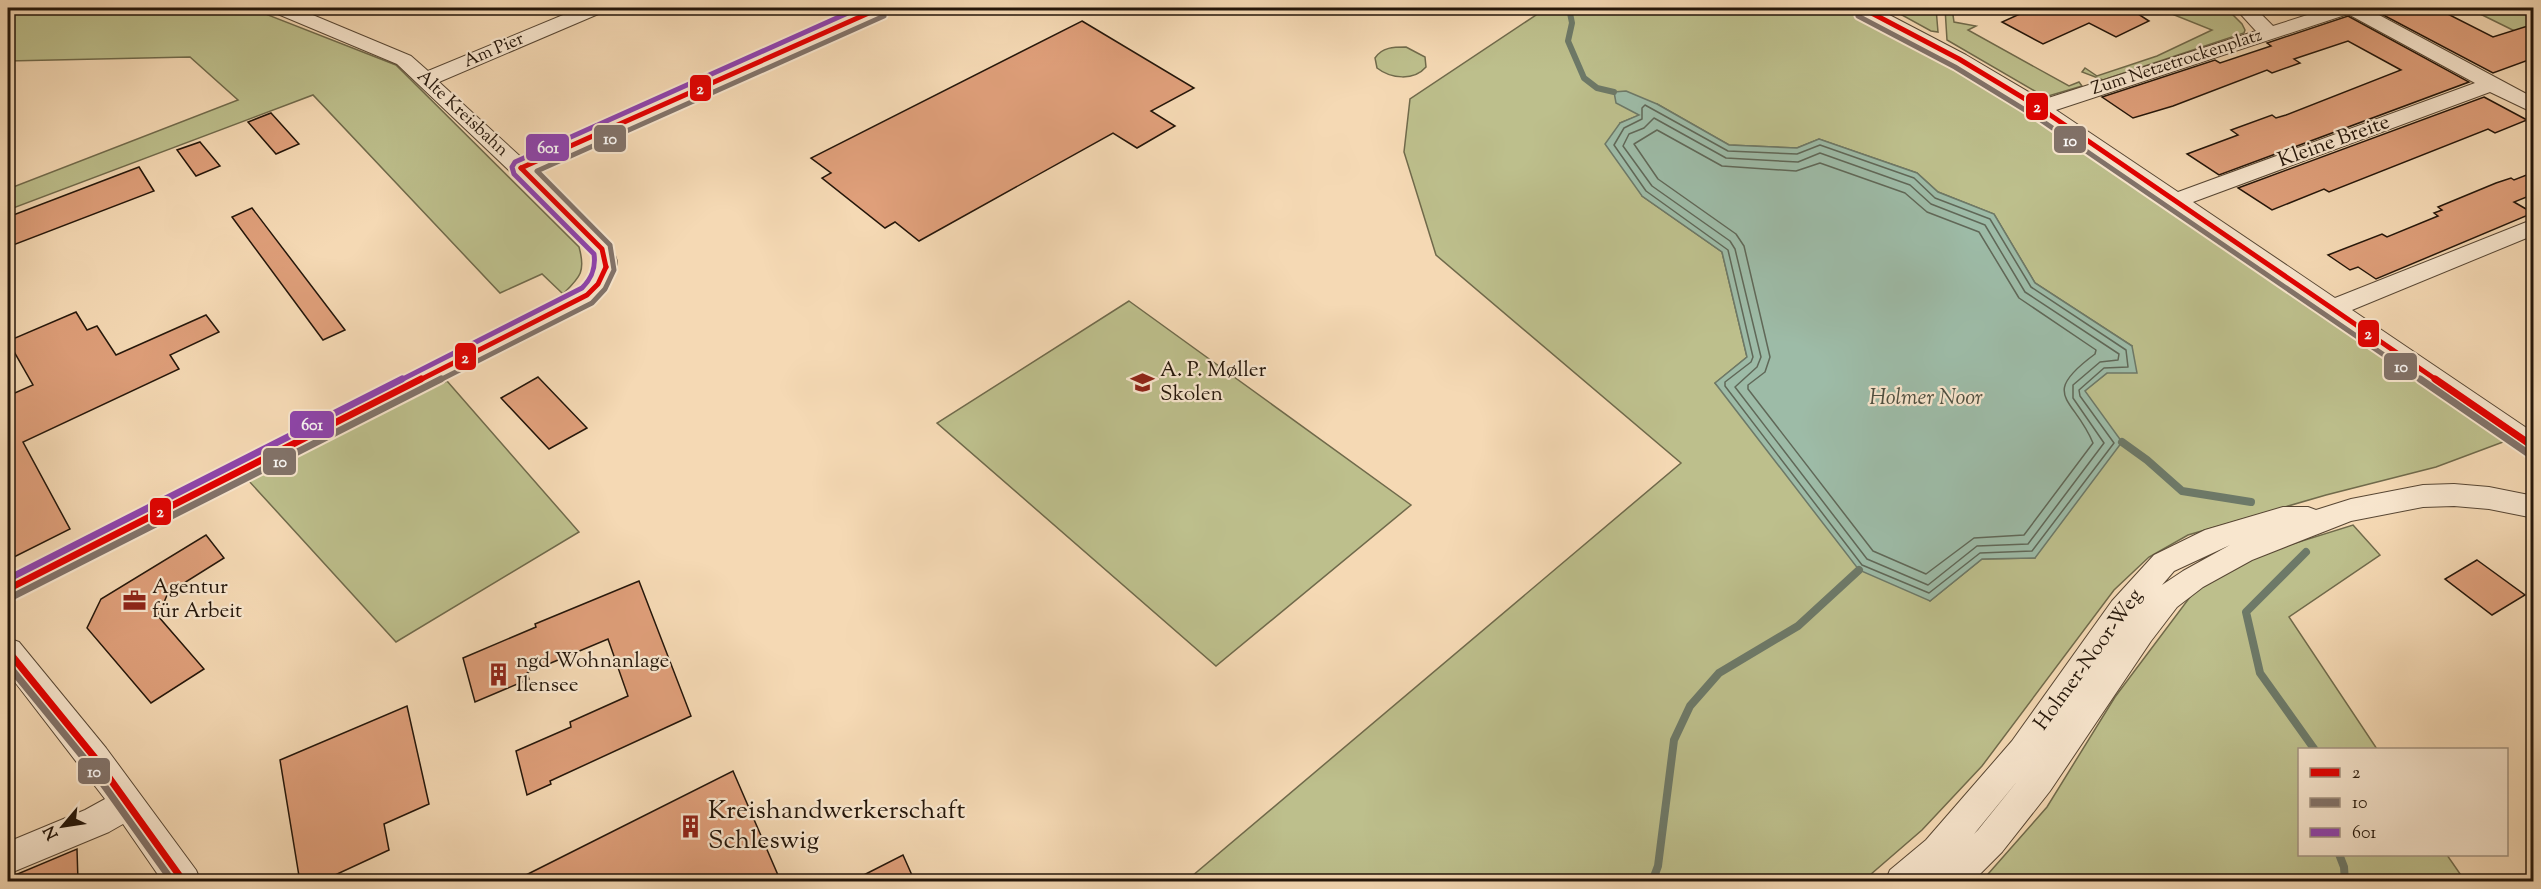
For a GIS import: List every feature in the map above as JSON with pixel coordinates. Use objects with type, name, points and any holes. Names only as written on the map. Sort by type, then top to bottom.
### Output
[{"type":"street","name":"Alte Kreisbahn","points":[[8,589],[587,295],[598,284],[606,267],[602,249],[521,168],[404,60],[280,8]]},
{"type":"street","name":"Am Pier","points":[[425,80],[596,8]]},
{"type":"street","points":[[521,168],[880,8]]},
{"type":"street","points":[[1862,8],[1891,13],[2040,108],[2177,200],[2533,447]]},
{"type":"street","points":[[2244,8],[2269,33]]},
{"type":"street","name":"Zum Netzetrockenplatz","points":[[2040,108],[2349,8],[2534,107]]},
{"type":"street","name":"Kleine Breite","points":[[2177,200],[2492,84]]},
{"type":"street","points":[[2332,309],[2534,226]]},
{"type":"street","name":"Holmer-Noor-Weg","points":[[1947,882],[1990,841],[2038,781],[2140,632],[2167,598],[2193,579],[2242,552],[2299,531],[2324,518],[2351,510],[2423,496],[2454,495],[2489,498],[2534,507]]},
{"type":"street","name":"Holmer-Noor-Weg","points":[[1902,882],[1938,851],[2023,751],[2123,610],[2164,563],[2215,538],[2283,518],[2324,518]]},
{"type":"street","points":[[8,651],[95,758],[184,882]]},
{"type":"street","points":[[8,858],[97,821],[128,803]]},
{"type":"green space","points":[[8,8],[250,8],[396,65],[579,247],[582,262],[580,274],[563,294],[542,274],[500,293],[313,95],[8,210],[8,189],[238,100],[190,57],[8,61]]},
{"type":"green space","points":[[1537,8],[1850,8],[1917,40],[2042,113],[2511,439],[2436,467],[2326,495],[2188,535],[2149,557],[2114,590],[1982,766],[1922,830],[1863,881],[1185,882],[1681,463],[1436,255],[1404,152],[1410,99],[1536,15]],"holes":[[[1657,104],[1729,145],[1797,148],[1819,139],[1917,173],[1938,192],[1994,214],[2035,283],[2132,346],[2107,373],[2084,391],[2035,558],[1982,559],[1930,601],[1715,383],[1747,357],[1722,252],[1642,196],[1620,123],[1640,115]]]},
{"type":"green space","points":[[1909,8],[1936,8],[1938,32],[1931,31],[1900,14]]},
{"type":"green space","points":[[1945,8],[1952,8],[1954,22],[1976,26],[1968,30],[2069,86],[2079,82],[2082,86],[2045,97],[1947,40]]},
{"type":"green space","points":[[2157,8],[2226,8],[2245,30],[2244,33],[2103,80],[2082,72],[2085,68],[2097,76],[2157,56],[2212,30]]},
{"type":"green space","points":[[2468,8],[2533,8],[2533,40]]},
{"type":"green space","points":[[1406,47],[1425,57],[1426,67],[1421,72],[1402,77],[1377,68],[1375,58],[1378,54],[1393,48]]},
{"type":"green space","points":[[1129,301],[1411,505],[1216,666],[937,423]]},
{"type":"green space","points":[[447,381],[579,532],[396,642],[248,480]]},
{"type":"green space","points":[[2353,525],[2380,555],[2289,617],[2376,748],[2298,748],[2298,856],[2448,856],[2465,881],[1981,882],[2047,807],[2115,697],[2199,585],[2248,558]]},
{"type":"water","name":"Holmer Noor","points":[[1626,91],[1657,104],[1729,145],[1797,148],[1819,139],[1917,173],[1938,192],[1994,214],[2035,283],[2132,346],[2137,373],[2107,373],[2085,391],[2122,442],[2035,558],[1982,559],[1930,601],[1859,570],[1715,383],[1747,357],[1722,252],[1642,196],[1605,144],[1620,123],[1639,115],[1616,103],[1614,92]]},
{"type":"building","points":[[2033,8],[2121,8],[2118,9],[2122,11],[2129,8],[2149,21],[2116,37],[2089,23],[2043,44],[2002,22]]},
{"type":"building","points":[[2370,8],[2436,8],[2493,37],[2534,24],[2534,58],[2493,73]]},
{"type":"building","points":[[2348,16],[2469,82],[2219,175],[2187,154],[2238,135],[2231,130],[2272,115],[2276,118],[2286,115],[2401,70],[2348,41],[2294,59],[2300,63],[2272,73],[2267,70],[2173,106],[2133,118],[2102,97],[2215,60],[2220,63],[2271,46],[2267,43]]},
{"type":"building","points":[[1082,21],[1194,88],[1151,111],[1175,126],[1137,148],[1113,133],[919,241],[895,222],[885,228],[822,178],[831,173],[811,158]]},
{"type":"building","points":[[2484,97],[2527,120],[2495,133],[2488,129],[2329,192],[2324,189],[2272,210],[2238,188]]},
{"type":"building","points":[[271,113],[299,144],[276,154],[248,122]]},
{"type":"building","points":[[200,142],[220,166],[196,176],[177,150]]},
{"type":"building","points":[[139,167],[154,191],[8,247],[8,217]]},
{"type":"building","points":[[2534,172],[2534,194],[2514,202],[2533,213],[2376,279],[2358,267],[2350,270],[2328,255],[2382,234],[2387,237],[2438,216],[2434,213],[2442,210],[2438,207],[2496,183],[2511,178],[2514,180]]},
{"type":"building","points":[[252,208],[345,330],[323,340],[232,217]]},
{"type":"building","points":[[76,312],[87,330],[97,326],[116,355],[206,315],[219,332],[170,355],[179,369],[23,442],[70,529],[8,560],[8,396],[33,385],[8,341]]},
{"type":"building","points":[[538,377],[587,428],[549,449],[501,398]]},
{"type":"building","points":[[206,535],[224,558],[168,593],[158,616],[204,669],[151,703],[87,628],[101,599]]},
{"type":"building","points":[[2477,560],[2525,595],[2492,615],[2445,579]]},
{"type":"building","name":"ngd Wohnanlage Ilensee","points":[[639,581],[691,716],[550,781],[551,784],[527,795],[516,751],[571,727],[570,722],[628,696],[608,639],[527,673],[529,679],[475,702],[463,658],[536,627],[535,624]]},
{"type":"building","points":[[407,706],[429,804],[384,824],[389,850],[320,882],[300,882],[280,760]]},
{"type":"building","name":"Kreishandwerkerschaft Schleswig","points":[[733,771],[781,882],[512,882]]},
{"type":"building","points":[[77,849],[78,882],[8,882],[8,878]]},
{"type":"building","points":[[903,855],[915,882],[850,882]]},
{"type":"waterway","points":[[1569,8],[1572,23],[1568,41],[1584,78],[1597,88],[1614,92]]},
{"type":"waterway","points":[[2122,442],[2147,460],[2182,491],[2251,502]]},
{"type":"waterway","points":[[2306,552],[2246,612],[2260,673],[2314,748]]},
{"type":"waterway","points":[[1652,882],[1658,866],[1674,740],[1690,706],[1719,673],[1798,626],[1859,570]]},
{"type":"waterway","points":[[2340,856],[2344,867],[2345,882]]},
{"type":"transit line","name":"601","points":[[8,579],[582,288],[593,272],[594,254],[514,174],[512,167],[515,162],[859,8]]},
{"type":"transit line","name":"2","points":[[521,168],[880,8]]},
{"type":"transit line","name":"2","points":[[1862,8],[1959,59],[2040,108],[2534,447]]},
{"type":"transit line","name":"10","points":[[12,597],[592,303],[605,289],[614,270],[610,245],[537,171],[884,16]]},
{"type":"transit line","name":"10","points":[[1858,16],[1955,67],[2035,116],[2529,454]]},
{"type":"transit line","name":"2","points":[[521,168],[602,249],[606,267]]},
{"type":"transit line","name":"2","points":[[8,589],[587,295],[598,284],[606,267]]},
{"type":"transit line","name":"2","points":[[8,651],[95,758],[184,882]]},
{"type":"transit line","name":"10","points":[[8,665],[88,763],[173,882]]},
{"type":"place","name":"A. P. Møller Skolen","points":[[1142,383]]},
{"type":"place","name":"Agentur für Arbeit","points":[[134,600]]},
{"type":"place","name":"ngd Wohnanlage Ilensee","points":[[498,674]]},
{"type":"place","name":"Kreishandwerkerschaft Schleswig","points":[[690,826]]}]
